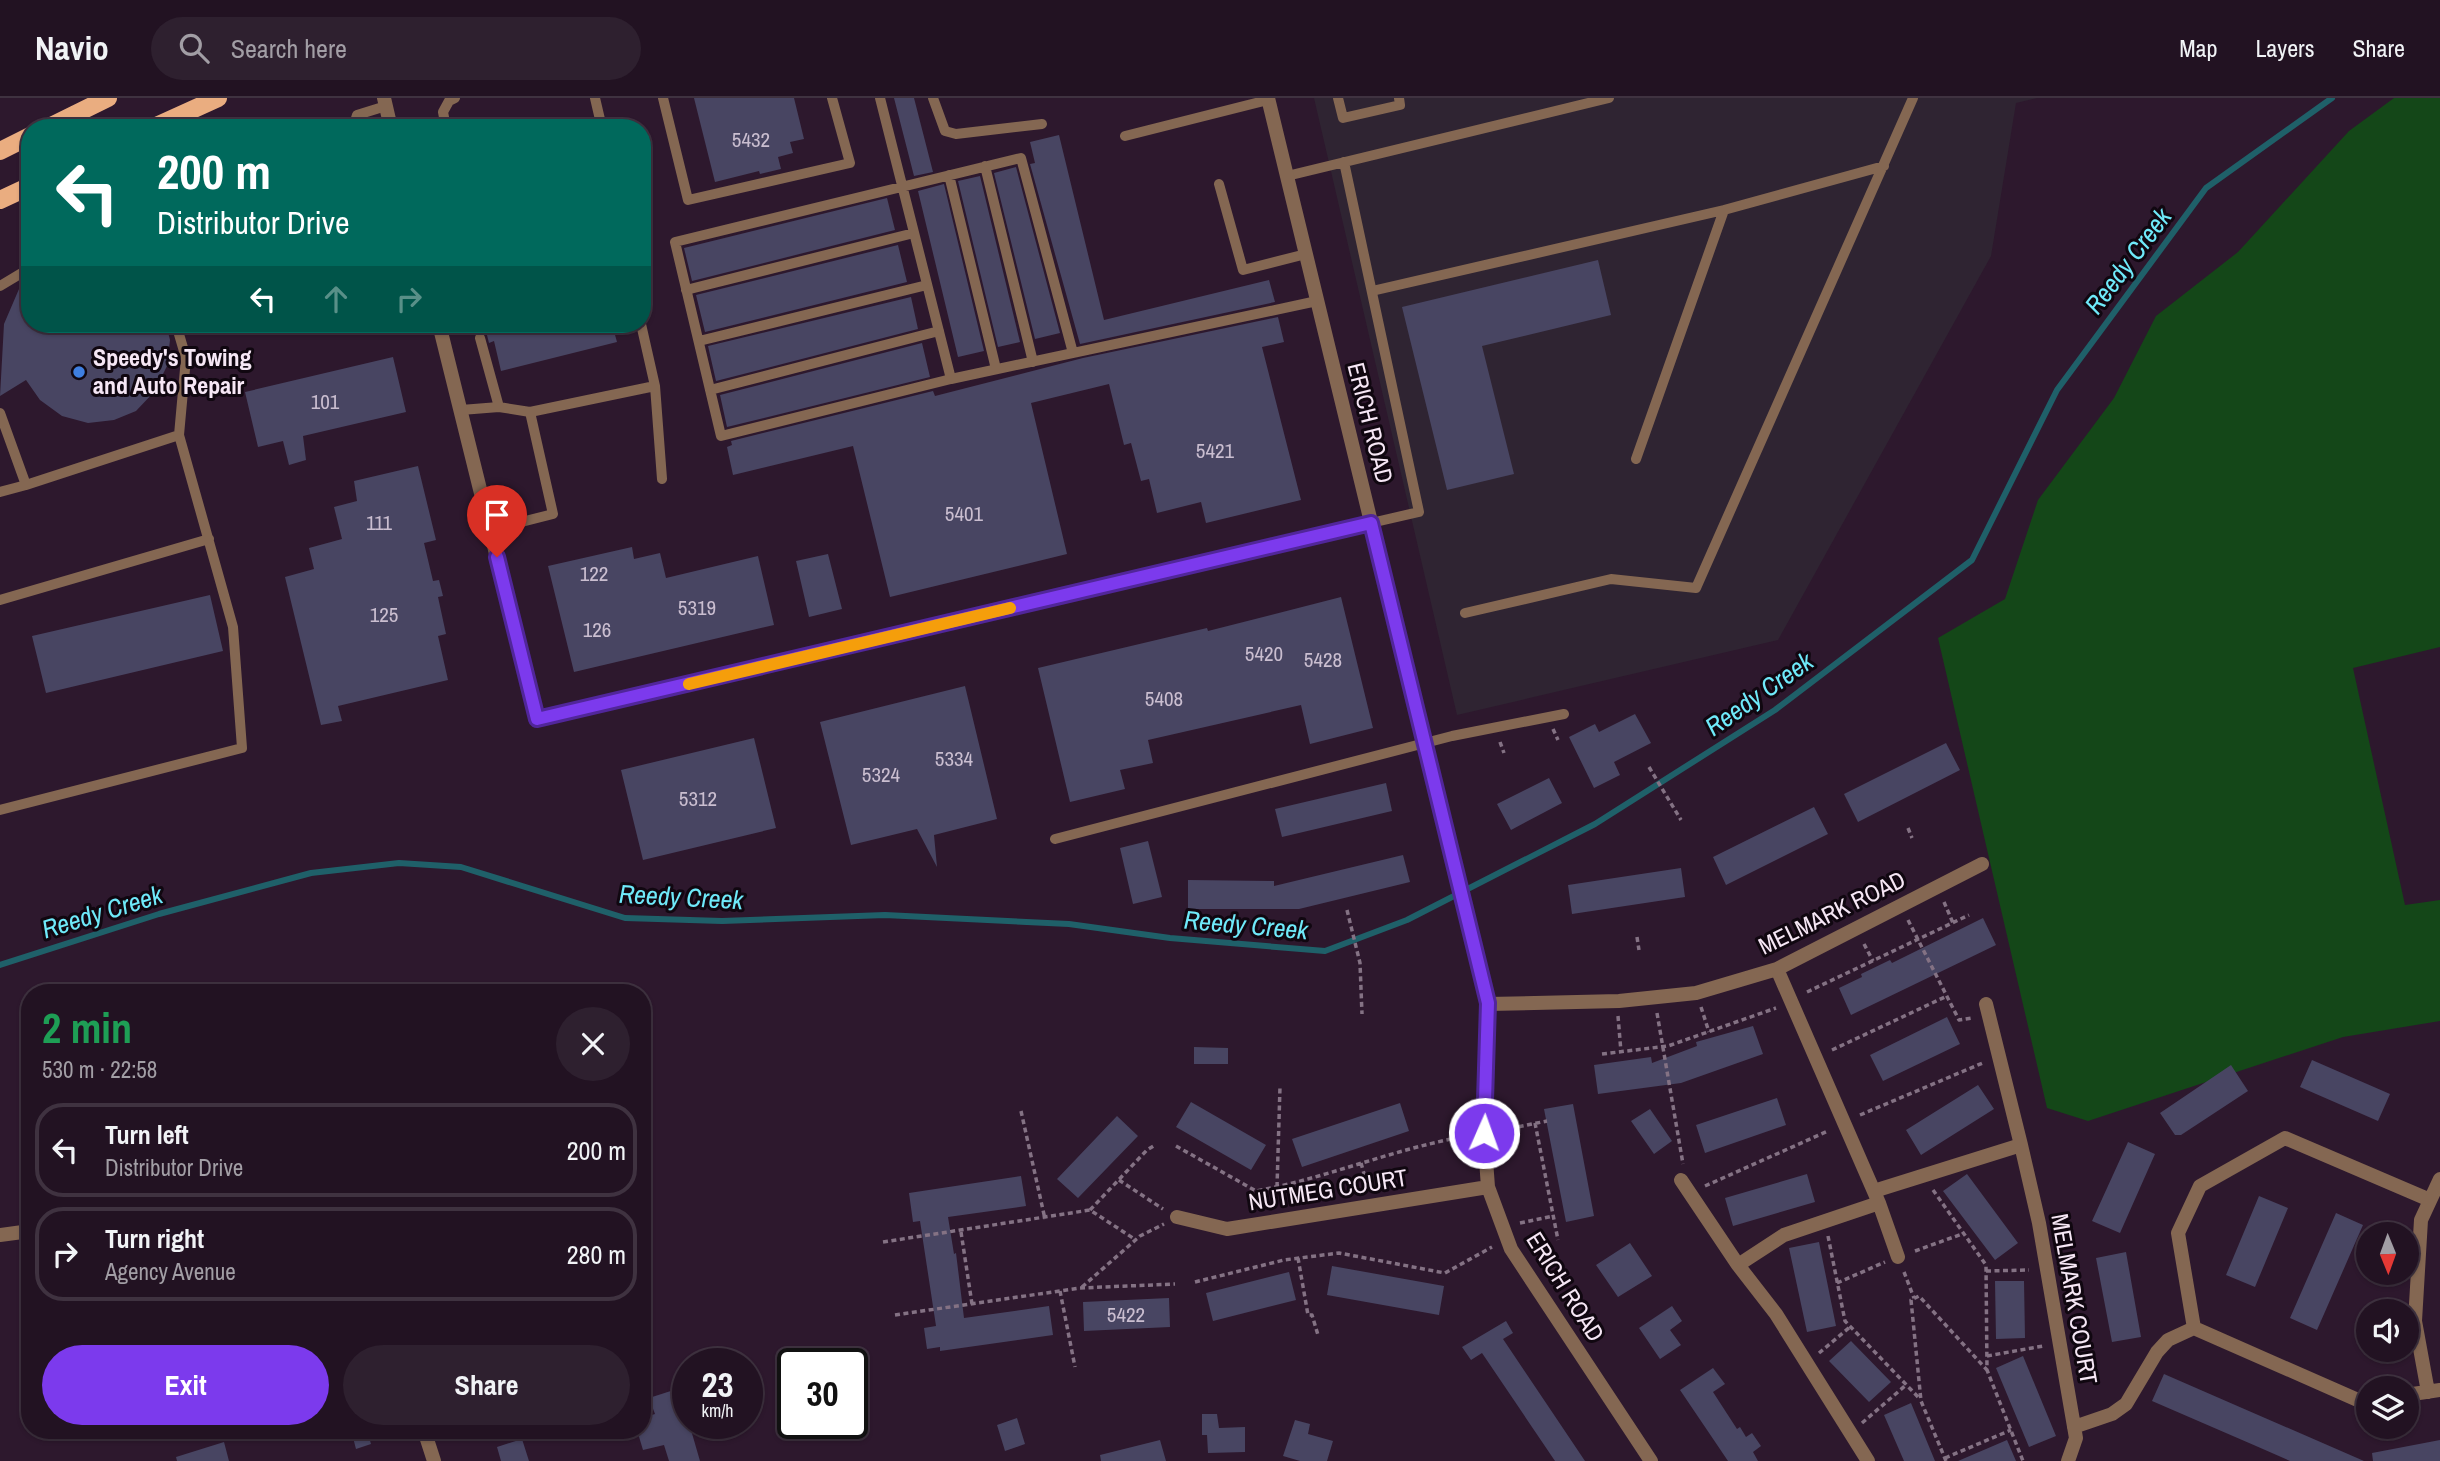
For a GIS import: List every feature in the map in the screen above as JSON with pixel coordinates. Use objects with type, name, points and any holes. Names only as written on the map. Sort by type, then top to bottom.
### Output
[{"type":"main road","points":[[183,119],[218,98]]},
{"type":"main road","points":[[63,119],[96,101]]},
{"type":"main road","points":[[0,151],[21,140]]},
{"type":"main road","points":[[0,200],[21,190]]},
{"type":"street","name":"ERICH ROAD","points":[[1268,99],[1488,1003],[1484,1133],[1488,1187],[1511,1249],[1651,1461]]},
{"type":"street","points":[[441,333],[537,719],[1371,523]]},
{"type":"street","name":"MELMARK ROAD","points":[[1488,1003],[1617,1001],[1696,993],[1777,969],[1982,864]]},
{"type":"street","points":[[1777,969],[1876,1197],[1898,1257]]},
{"type":"street","name":"MELMARK COURT","points":[[1986,1004],[2039,1223],[2076,1437],[2068,1461]]},
{"type":"street","points":[[2194,1328],[2178,1233],[2194,1198],[2200,1186],[2285,1138],[2430,1200]]},
{"type":"street","points":[[1738,1265],[1784,1235],[1876,1197],[2021,1145]]},
{"type":"street","points":[[2434,1391],[2415,1321],[2421,1220],[2440,1179]]},
{"type":"street","points":[[1681,1180],[1738,1265],[1776,1314],[1867,1461]]},
{"type":"street","name":"NUTMEG COURT","points":[[1177,1217],[1227,1229],[1488,1187]]},
{"type":"street","points":[[0,1235],[21,1232]]},
{"type":"street","points":[[2074,1427],[2112,1414],[2126,1404],[2157,1352],[2168,1340],[2194,1328],[2356,1399]]},
{"type":"street","points":[[427,1439],[434,1461]]},
{"type":"lane","points":[[444,119],[443,112],[449,101],[455,98]]},
{"type":"lane","points":[[595,98],[600,119]]},
{"type":"lane","points":[[663,98],[688,200],[850,163],[832,98]]},
{"type":"lane","points":[[880,98],[951,379]]},
{"type":"lane","points":[[933,98],[945,131],[956,134],[1042,124]]},
{"type":"lane","points":[[1338,98],[1343,118],[1400,105],[1399,98]]},
{"type":"lane","points":[[1287,176],[1609,98]]},
{"type":"lane","points":[[1465,613],[1611,579],[1696,588],[1913,98]]},
{"type":"lane","points":[[1125,136],[1268,99]]},
{"type":"lane","points":[[356,119],[357,115],[385,102]]},
{"type":"lane","points":[[1073,353],[1021,158],[675,242],[721,436],[951,379],[996,369],[1032,362],[1317,301]]},
{"type":"lane","points":[[1344,162],[1419,512],[1371,523]]},
{"type":"lane","points":[[985,166],[1032,362]]},
{"type":"lane","points":[[1371,291],[1724,210],[1884,166]]},
{"type":"lane","points":[[949,175],[996,369]]},
{"type":"lane","points":[[1219,184],[1243,270],[1306,254]]},
{"type":"lane","points":[[1636,459],[1724,210]]},
{"type":"lane","points":[[687,290],[914,233]]},
{"type":"lane","points":[[0,286],[21,273]]},
{"type":"lane","points":[[699,341],[927,285]]},
{"type":"lane","points":[[710,390],[939,331]]},
{"type":"lane","points":[[0,810],[242,748],[233,627],[179,435],[186,358],[179,333]]},
{"type":"lane","points":[[643,333],[655,386],[662,479]]},
{"type":"lane","points":[[480,338],[499,407]]},
{"type":"lane","points":[[461,410],[499,407],[530,412],[655,386]]},
{"type":"lane","points":[[490,530],[553,514],[530,412]]},
{"type":"lane","points":[[0,413],[26,485]]},
{"type":"lane","points":[[0,492],[179,435]]},
{"type":"lane","points":[[0,600],[209,539]]},
{"type":"lane","points":[[1055,839],[1426,742],[1564,714]]},
{"type":"path","points":[[1649,767],[1681,820]]},
{"type":"path","points":[[1908,828],[1912,838]]},
{"type":"path","points":[[1944,902],[1953,923]]},
{"type":"path","points":[[1346,910],[1360,962],[1362,1014]]},
{"type":"path","points":[[1807,992],[1969,915]]},
{"type":"path","points":[[1908,920],[1959,1020],[1977,1017]]},
{"type":"path","points":[[1637,937],[1639,950]]},
{"type":"path","points":[[1863,942],[1872,961]]},
{"type":"path","points":[[1832,1050],[1947,996]]},
{"type":"path","points":[[1701,1008],[1709,1032]]},
{"type":"path","points":[[1602,1054],[1662,1047],[1776,1008]]},
{"type":"path","points":[[1657,1018],[1684,1160]]},
{"type":"path","points":[[1618,1021],[1621,1052]]},
{"type":"path","points":[[1858,1116],[1989,1060]]},
{"type":"path","points":[[1277,1187],[1280,1087]]},
{"type":"path","points":[[1021,1111],[1045,1219]]},
{"type":"path","points":[[1502,1130],[1547,1121]]},
{"type":"path","points":[[1535,1123],[1558,1240]]},
{"type":"path","points":[[1701,1187],[1828,1132]]},
{"type":"path","points":[[1176,1146],[1256,1191],[1314,1179],[1417,1144],[1468,1136]]},
{"type":"path","points":[[883,1242],[1090,1210],[1155,1145]]},
{"type":"path","points":[[1361,1163],[1370,1194]]},
{"type":"path","points":[[1080,1288],[1136,1240],[1177,1217],[1119,1180]]},
{"type":"path","points":[[1929,1183],[1986,1265],[1987,1370]]},
{"type":"path","points":[[1090,1210],[1136,1240]]},
{"type":"path","points":[[1520,1223],[1553,1216]]},
{"type":"path","points":[[1826,1230],[1845,1321],[1921,1401]]},
{"type":"path","points":[[961,1232],[972,1304]]},
{"type":"path","points":[[1837,1283],[1962,1234]]},
{"type":"path","points":[[1195,1282],[1298,1258],[1339,1253],[1445,1273],[1492,1247]]},
{"type":"path","points":[[1898,1257],[1914,1298]]},
{"type":"path","points":[[1298,1258],[1308,1315],[1312,1315],[1318,1335]]},
{"type":"path","points":[[1986,1270],[2033,1270]]},
{"type":"path","points":[[895,1315],[1080,1288],[1175,1284]]},
{"type":"path","points":[[1060,1292],[1075,1367]]},
{"type":"path","points":[[2011,1430],[1945,1460],[1921,1401],[1911,1300],[1919,1296],[1987,1370],[2011,1430],[2023,1461]]},
{"type":"path","points":[[1814,1357],[1850,1327]]},
{"type":"path","points":[[1987,1356],[2046,1346]]},
{"type":"path","points":[[1860,1424],[1906,1385]]},
{"type":"shaded area","points":[[1314,98],[2037,98],[2016,103],[1991,256],[1778,640],[1457,715]]},
{"type":"green space","points":[[2394,98],[2440,98],[2440,647],[2353,668],[2405,905],[2440,900],[2440,1021],[2343,1037],[2088,1121],[2047,1108],[1938,638],[2005,599],[2038,500],[2114,398],[2156,316],[2238,252],[2349,131]]},
{"type":"building","points":[[694,98],[794,98],[804,139],[790,142],[793,153],[778,157],[781,169],[760,174],[759,171],[715,182]]},
{"type":"building","points":[[894,98],[914,98],[933,172],[914,176]]},
{"type":"building","points":[[1059,135],[1104,320],[1269,280],[1275,302],[1080,344],[1030,164],[1035,163],[1030,142]]},
{"type":"building","points":[[1016,167],[1060,333],[1035,339],[994,173]]},
{"type":"building","points":[[980,176],[1020,342],[998,347],[958,181]]},
{"type":"building","points":[[944,184],[984,351],[958,357],[918,191]]},
{"type":"building","points":[[887,198],[895,230],[692,281],[684,248]]},
{"type":"building","points":[[898,245],[907,282],[705,332],[696,295]]},
{"type":"building","points":[[1598,260],[1611,315],[1482,346],[1514,474],[1447,490],[1402,307]]},
{"type":"building","points":[[21,284],[21,333],[168,333],[167,366],[154,392],[136,411],[114,420],[88,423],[62,416],[40,400],[26,380],[0,396],[4,324]]},
{"type":"building","points":[[911,297],[918,329],[716,381],[708,346]]},
{"type":"building","points":[[1278,317],[1284,342],[1262,347],[1301,500],[1206,523],[1201,502],[1157,513],[1149,479],[1141,481],[1131,443],[1124,445],[1109,384],[1031,403],[1067,554],[890,597],[853,446],[733,475],[727,447],[732,445],[731,441],[933,391],[935,396],[1083,358]]},
{"type":"building","points":[[486,333],[614,333],[617,342],[501,371],[494,341],[489,343]]},
{"type":"building","points":[[922,343],[930,377],[727,427],[720,395]]},
{"type":"building","points":[[393,357],[406,412],[303,436],[306,460],[289,465],[283,441],[258,447],[245,392]]},
{"type":"building","points":[[418,466],[436,540],[424,543],[433,581],[439,580],[443,596],[438,597],[446,634],[438,636],[448,680],[338,706],[342,721],[321,725],[285,577],[314,569],[309,548],[342,539],[334,507],[357,501],[354,481]]},
{"type":"building","points":[[632,547],[634,559],[660,553],[666,578],[758,556],[774,625],[574,672],[548,566]]},
{"type":"building","points":[[828,554],[842,609],[809,617],[796,561]]},
{"type":"building","points":[[210,595],[223,651],[46,693],[32,636]]},
{"type":"building","points":[[1341,597],[1373,728],[1310,744],[1301,705],[1148,740],[1153,763],[1120,770],[1125,789],[1070,802],[1038,668],[1207,628],[1208,631]]},
{"type":"building","points":[[965,686],[997,819],[934,835],[937,867],[917,829],[851,845],[820,722]]},
{"type":"building","points":[[1635,714],[1651,743],[1614,762],[1620,775],[1594,788],[1569,737],[1595,724],[1599,732]]},
{"type":"building","points":[[754,738],[776,828],[643,860],[621,770]]},
{"type":"building","points":[[1946,743],[1960,770],[1858,822],[1844,794]]},
{"type":"building","points":[[1549,778],[1562,803],[1511,830],[1497,804]]},
{"type":"building","points":[[1386,783],[1392,811],[1282,837],[1275,809]]},
{"type":"building","points":[[1814,807],[1828,834],[1726,885],[1713,857]]},
{"type":"building","points":[[1148,841],[1162,897],[1133,904],[1120,848]]},
{"type":"building","points":[[1403,855],[1410,882],[1299,909],[1188,909],[1188,880],[1274,881],[1274,886]]},
{"type":"building","points":[[1681,868],[1685,897],[1572,914],[1568,885]]},
{"type":"building","points":[[1983,918],[1996,945],[1851,1015],[1839,988],[1862,977],[1861,974],[1890,960],[1892,963]]},
{"type":"building","points":[[1947,1017],[1960,1044],[1883,1081],[1870,1055]]},
{"type":"building","points":[[1753,1026],[1763,1054],[1681,1083],[1598,1094],[1594,1065],[1651,1057],[1652,1063],[1697,1046],[1696,1042]]},
{"type":"building","points":[[1194,1047],[1228,1048],[1228,1064],[1194,1064]]},
{"type":"building","points":[[2312,1060],[2390,1094],[2378,1121],[2300,1087]]},
{"type":"building","points":[[2231,1065],[2248,1091],[2181,1135],[2175,1135],[2160,1113]]},
{"type":"building","points":[[1978,1085],[1994,1109],[1921,1155],[1906,1130]]},
{"type":"building","points":[[1777,1098],[1786,1125],[1705,1153],[1696,1125]]},
{"type":"building","points":[[1191,1102],[1266,1145],[1251,1170],[1176,1127]]},
{"type":"building","points":[[1400,1103],[1409,1131],[1302,1167],[1292,1139]]},
{"type":"building","points":[[1573,1104],[1594,1216],[1566,1222],[1544,1109]]},
{"type":"building","points":[[1650,1109],[1672,1141],[1654,1154],[1631,1121]]},
{"type":"building","points":[[1117,1116],[1138,1136],[1078,1198],[1057,1179]]},
{"type":"building","points":[[2128,1142],[2155,1154],[2120,1233],[2092,1221]]},
{"type":"building","points":[[1807,1174],[1815,1202],[1733,1226],[1725,1198]]},
{"type":"building","points":[[1967,1174],[2018,1243],[1995,1260],[1943,1191]]},
{"type":"building","points":[[1021,1176],[1026,1206],[948,1217],[954,1254],[956,1253],[964,1318],[1049,1306],[1053,1335],[940,1351],[940,1347],[927,1349],[924,1328],[936,1326],[920,1221],[913,1222],[909,1193]]},
{"type":"building","points":[[2259,1196],[2288,1208],[2255,1287],[2226,1275]]},
{"type":"building","points":[[2336,1213],[2356,1222],[2356,1241],[2317,1330],[2290,1318]]},
{"type":"building","points":[[1819,1242],[1836,1326],[1807,1332],[1789,1248]]},
{"type":"building","points":[[1630,1243],[1652,1276],[1618,1297],[1596,1265]]},
{"type":"building","points":[[2126,1252],[2141,1337],[2112,1342],[2096,1258]]},
{"type":"building","points":[[1332,1266],[1444,1286],[1439,1315],[1327,1295]]},
{"type":"building","points":[[1289,1272],[1296,1300],[1213,1321],[1206,1293]]},
{"type":"building","points":[[1995,1281],[2024,1281],[2025,1338],[1996,1339]]},
{"type":"building","points":[[1169,1298],[1170,1327],[1084,1331],[1083,1302]]},
{"type":"building","points":[[1672,1306],[1682,1321],[1670,1330],[1681,1345],[1660,1359],[1639,1328]]},
{"type":"building","points":[[1506,1321],[1513,1333],[1503,1339],[1585,1461],[1555,1461],[1482,1353],[1471,1360],[1462,1347]]},
{"type":"building","points":[[1851,1341],[1891,1382],[1869,1402],[1829,1361]]},
{"type":"building","points":[[2023,1356],[2056,1436],[2029,1447],[1996,1368]]},
{"type":"building","points":[[1713,1368],[1725,1384],[1713,1392],[1737,1429],[1740,1427],[1746,1437],[1752,1433],[1761,1446],[1753,1452],[1758,1461],[1728,1461],[1680,1390]]},
{"type":"building","points":[[2164,1374],[2364,1461],[2290,1461],[2152,1401]]},
{"type":"building","points":[[672,1391],[672,1439],[694,1439],[700,1461],[669,1461],[664,1445],[643,1450],[640,1439],[651,1439],[651,1415],[655,1414],[651,1397]]},
{"type":"building","points":[[1911,1403],[1935,1461],[1904,1461],[1884,1415]]},
{"type":"building","points":[[1202,1414],[1217,1414],[1219,1428],[1245,1427],[1245,1452],[1208,1453],[1207,1435],[1202,1435]]},
{"type":"building","points":[[1017,1418],[1025,1444],[1005,1451],[997,1425]]},
{"type":"building","points":[[1295,1420],[1310,1424],[1308,1434],[1333,1441],[1327,1461],[1300,1461],[1283,1456]]},
{"type":"building","points":[[353,1439],[370,1439],[371,1444],[356,1449]]},
{"type":"building","points":[[522,1439],[529,1461],[501,1461],[497,1447]]},
{"type":"building","points":[[1160,1440],[1166,1461],[1101,1461],[1100,1455]]},
{"type":"building","points":[[2007,1440],[2016,1461],[1958,1461]]},
{"type":"building","points":[[2440,1440],[2440,1461],[2373,1461],[2372,1453]]},
{"type":"building","points":[[224,1442],[229,1461],[177,1461],[176,1457]]},
{"type":"waterway","name":"Reedy Creek","points":[[0,965],[159,914],[311,873],[399,863],[461,867],[625,918],[722,921],[885,915],[1069,924],[1170,938],[1325,951],[1407,920],[1595,824],[1775,710],[1972,560],[2057,390],[2206,188],[2332,98]]},
{"type":"slow traffic","points":[[689,684],[1010,608]]},
{"type":"place","name":"Speedy's Towing and Auto Repair","points":[[79,372]]},
{"type":"route","points":[[497,557],[537,719],[1371,523],[1488,1003],[1484,1133]]}]
